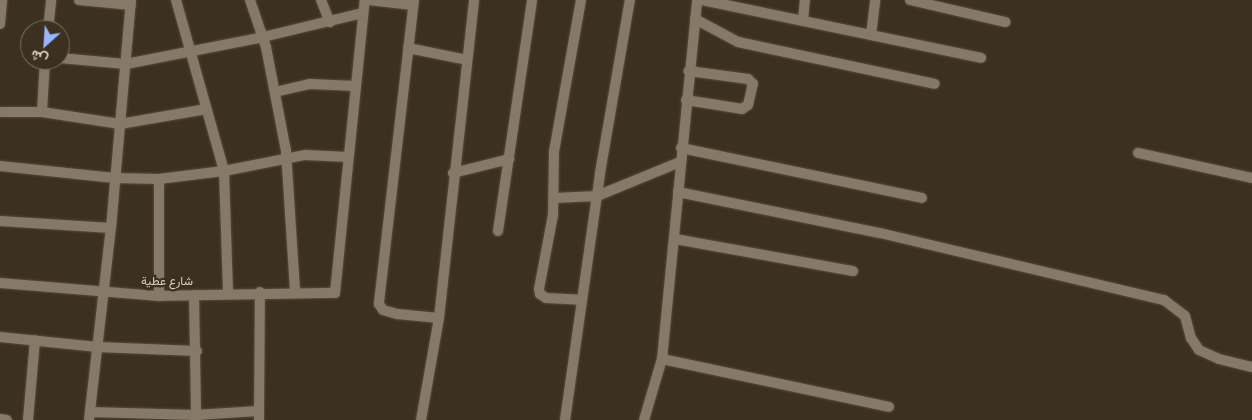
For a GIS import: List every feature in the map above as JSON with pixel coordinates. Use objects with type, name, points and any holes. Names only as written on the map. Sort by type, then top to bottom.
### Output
[{"type":"street","points":[[0,24],[1,0]]},
{"type":"street","points":[[49,20],[51,0]]},
{"type":"street","points":[[79,0],[131,2],[111,228],[90,416],[259,416],[260,292]]},
{"type":"street","points":[[176,0],[192,51],[224,171],[228,293]]},
{"type":"street","points":[[250,0],[264,37],[287,158],[295,292]]},
{"type":"street","points":[[321,0],[330,22]]},
{"type":"street","points":[[0,166],[114,178],[159,179],[224,171],[287,158],[319,155],[348,157],[366,0],[413,3],[379,304],[383,310],[396,314],[439,318]]},
{"type":"street","points":[[421,420],[439,318],[453,173],[474,0]]},
{"type":"street","points":[[498,231],[532,0]]},
{"type":"street","points":[[581,0],[554,152],[555,198],[540,294],[553,300],[581,300]]},
{"type":"street","points":[[565,420],[596,196],[630,0]]},
{"type":"street","points":[[644,420],[662,359],[681,148],[697,0]]},
{"type":"street","points":[[702,0],[981,58]]},
{"type":"street","points":[[803,21],[805,0]]},
{"type":"street","points":[[871,35],[875,0]]},
{"type":"street","points":[[910,0],[1005,22]]},
{"type":"street","points":[[70,59],[126,64],[264,37],[363,13]]},
{"type":"street","points":[[695,18],[709,24],[732,40],[936,84]]},
{"type":"street","points":[[408,48],[467,60]]},
{"type":"street","points":[[42,112],[44,70]]},
{"type":"street","points":[[686,100],[742,109],[748,105],[752,84],[748,79],[689,71]]},
{"type":"street","points":[[275,92],[310,84],[356,86]]},
{"type":"street","points":[[0,112],[42,112],[120,124],[207,109]]},
{"type":"street","points":[[681,148],[922,198]]},
{"type":"street","points":[[1138,154],[1252,178]]},
{"type":"street","name":"شارع عطية","points":[[0,283],[160,296],[260,292],[334,293],[348,157]]},
{"type":"street","points":[[453,173],[509,159]]},
{"type":"street","points":[[555,198],[596,196],[680,162]]},
{"type":"street","points":[[159,179],[160,296]]},
{"type":"street","points":[[678,192],[880,233],[1164,300],[1185,316],[1191,338],[1199,350],[1219,359],[1252,367]]},
{"type":"street","points":[[0,220],[111,228]]},
{"type":"street","points":[[674,239],[853,271]]},
{"type":"street","points":[[194,295],[197,351],[196,417]]},
{"type":"street","points":[[0,337],[97,347],[197,351]]},
{"type":"street","points":[[28,420],[35,340]]},
{"type":"street","points":[[662,359],[889,407]]},
{"type":"street","points":[[0,419],[7,420]]}]
